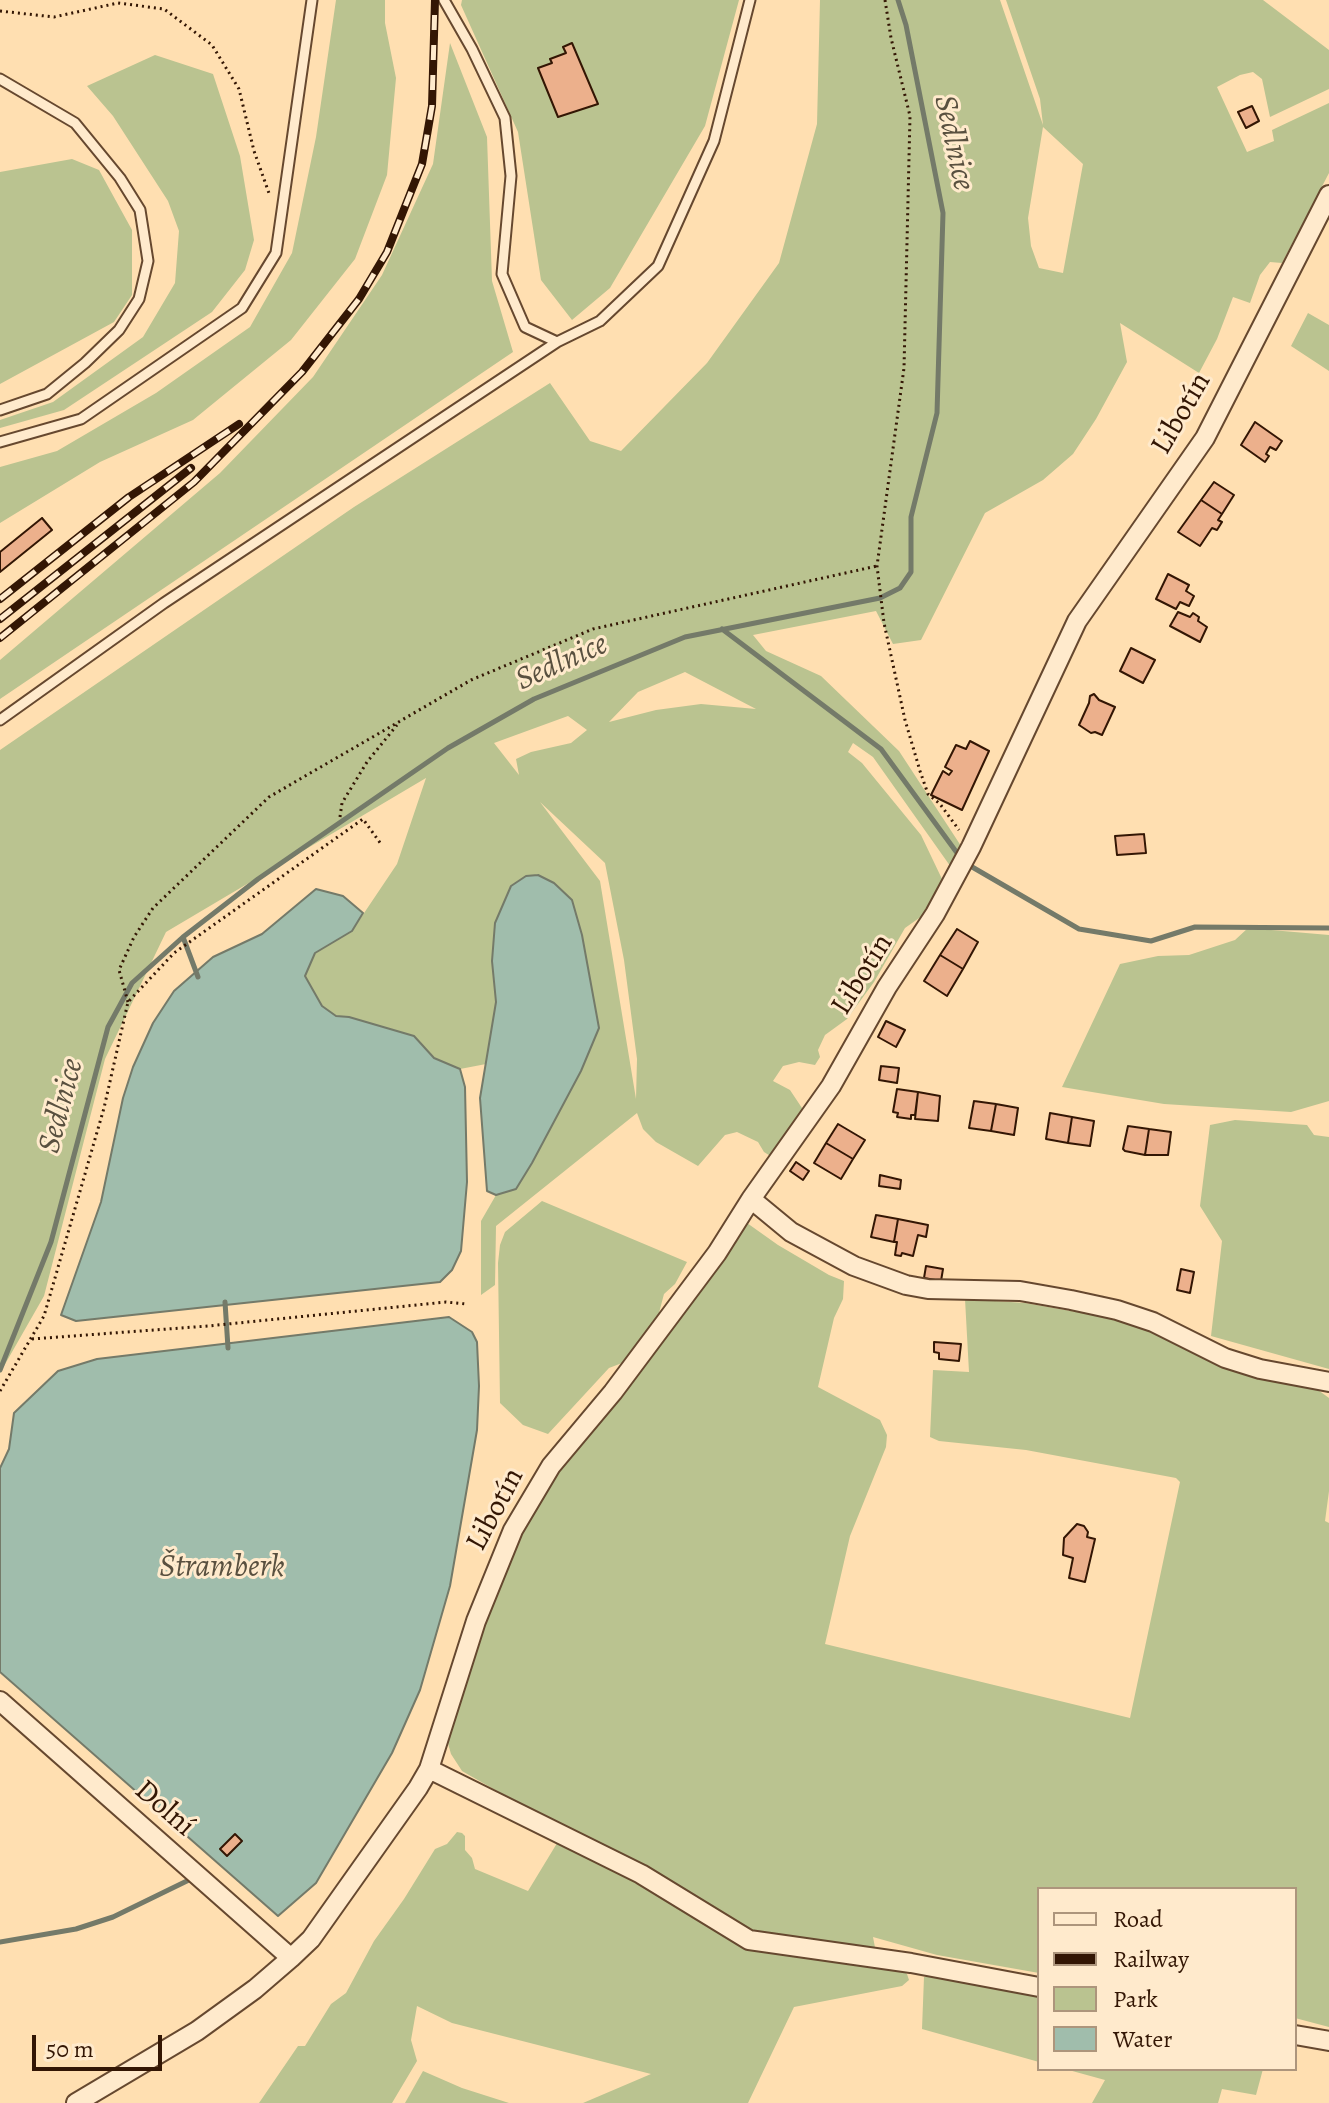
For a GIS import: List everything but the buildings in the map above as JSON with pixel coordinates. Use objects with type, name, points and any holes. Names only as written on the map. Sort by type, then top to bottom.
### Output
[{"type":"street","name":"Libotín","points":[[76,2103],[197,2031],[255,1989],[291,1958],[311,1939],[429,1769],[476,1621],[513,1530],[551,1466],[613,1392],[717,1253],[831,1086],[887,987],[935,914],[971,847],[1077,621],[1205,438],[1329,195]]},
{"type":"street","points":[[751,1199],[791,1232],[854,1266],[906,1285],[928,1289],[1020,1291],[1086,1303],[1153,1322],[1225,1358],[1260,1369],[1329,1382]]},
{"type":"street","name":"Dolní","points":[[0,1701],[291,1958]]},
{"type":"street","points":[[429,1769],[641,1874],[749,1940],[911,1963],[1037,1987]]},
{"type":"street","points":[[1297,2035],[1329,2041]]},
{"type":"lane","points":[[0,442],[81,419],[242,308],[276,253],[312,0]]},
{"type":"lane","points":[[444,0],[505,118],[511,176],[502,274],[525,327],[557,342]]},
{"type":"lane","points":[[0,720],[164,603],[557,342],[600,321],[658,266],[714,141],[750,0]]},
{"type":"lane","points":[[0,79],[75,123],[120,178],[140,210],[148,261],[139,299],[119,330],[47,394],[0,410]]},
{"type":"path","points":[[885,0],[910,116],[904,368],[877,566],[879,586],[905,720],[928,794],[940,804],[971,847]]},
{"type":"path","points":[[0,11],[54,17],[118,3],[164,9],[212,45],[239,89],[254,151],[270,196]]},
{"type":"path","points":[[0,1391],[44,1316],[104,1108],[128,1002],[119,970],[134,937],[153,908],[269,797],[471,680],[593,629],[877,566]]},
{"type":"path","points":[[340,817],[342,803],[367,762],[399,722]]},
{"type":"path","points":[[128,1002],[174,953],[363,819],[381,844]]},
{"type":"path","points":[[31,1339],[238,1323],[446,1302],[466,1304]]},
{"type":"green space","points":[[336,0],[385,0],[385,23],[396,78],[387,175],[355,259],[291,340],[193,420],[100,462],[0,523],[0,467],[57,451],[156,393],[250,327],[292,253],[316,137]]},
{"type":"green space","points":[[462,0],[739,0],[705,126],[610,288],[572,320],[541,280],[518,132],[461,5]]},
{"type":"green space","points":[[820,0],[1000,0],[1043,125],[1040,99],[1006,0],[1263,0],[1329,50],[1329,89],[1270,117],[1262,79],[1253,72],[1217,87],[1247,152],[1274,141],[1272,130],[1329,103],[1329,173],[1282,263],[1270,262],[1260,275],[1250,303],[1233,297],[1217,339],[1199,373],[1120,323],[1127,362],[1096,419],[1073,454],[1043,480],[985,513],[921,640],[893,644],[876,611],[753,635],[766,651],[821,676],[899,751],[963,849],[953,870],[873,757],[853,743],[848,752],[862,763],[921,835],[942,879],[922,916],[905,928],[874,982],[847,1019],[825,1035],[815,1065],[799,1062],[783,1066],[773,1081],[790,1090],[804,1111],[772,1157],[764,1152],[758,1142],[737,1132],[725,1135],[698,1166],[656,1142],[643,1129],[637,1113],[496,1226],[495,1285],[481,1295],[481,1221],[496,1195],[516,1189],[532,1163],[581,1071],[599,1028],[572,900],[511,886],[495,923],[492,961],[496,1002],[486,1064],[460,1069],[434,1058],[414,1036],[336,1016],[322,1006],[305,976],[315,953],[352,931],[397,864],[426,778],[166,932],[105,1059],[44,1296],[0,1373],[0,750],[354,507],[550,383],[590,441],[621,451],[707,363],[779,263],[817,124]],"holes":[[[1043,127],[1083,164],[1063,273],[1039,268],[1031,246],[1028,218]],[[685,672],[756,709],[701,704],[656,710],[609,722],[638,692]],[[568,716],[587,730],[571,743],[531,752],[516,759],[519,775],[494,743]],[[540,802],[605,863],[624,960],[637,1059],[636,1099],[600,881]]]},
{"type":"green space","points":[[450,43],[487,137],[492,281],[513,352],[0,699],[0,660],[220,473],[313,377],[382,275],[433,164]]},
{"type":"green space","points":[[155,55],[213,74],[240,156],[254,240],[245,270],[212,312],[64,410],[0,428],[0,420],[53,402],[143,337],[175,283],[179,231],[168,201],[113,116],[87,86]]},
{"type":"green space","points":[[72,159],[99,170],[132,230],[132,295],[114,322],[0,384],[0,172]]},
{"type":"green space","points":[[1308,313],[1329,325],[1329,371],[1291,346]]},
{"type":"green space","points":[[1248,928],[1329,935],[1329,1101],[1291,1112],[1164,1104],[1062,1087],[1120,964],[1158,956],[1189,955],[1235,940]]},
{"type":"green space","points":[[1235,1120],[1307,1125],[1314,1135],[1329,1137],[1329,1369],[1211,1336],[1222,1241],[1200,1206],[1210,1125]]},
{"type":"green space","points":[[542,1201],[687,1262],[675,1284],[664,1294],[655,1328],[622,1363],[609,1368],[548,1434],[523,1425],[500,1403],[500,1245],[505,1232]]},
{"type":"green space","points":[[747,1223],[778,1245],[844,1281],[843,1299],[834,1318],[818,1387],[880,1420],[887,1435],[886,1447],[850,1536],[825,1644],[1130,1718],[1180,1482],[1176,1478],[1026,1450],[939,1441],[930,1437],[933,1370],[969,1372],[965,1299],[1025,1303],[1100,1316],[1141,1327],[1272,1380],[1318,1390],[1329,1398],[1329,1491],[1325,1521],[1329,1523],[1329,2027],[1297,2019],[1297,1887],[1037,1887],[1037,1973],[937,1955],[873,1937],[878,1963],[898,1968],[907,1974],[909,1980],[902,1986],[794,2007],[748,2103],[583,2103],[651,2074],[452,2023],[417,2006],[411,2040],[417,2061],[392,2103],[259,2103],[298,2046],[305,2046],[331,2004],[346,1993],[374,1941],[435,1849],[447,1844],[457,1832],[462,1833],[465,1836],[465,1850],[472,1858],[475,1869],[528,1891],[565,1830],[462,1771],[451,1754],[447,1740],[487,1608],[512,1551],[543,1494]]},
{"type":"green space","points":[[949,1976],[1037,1992],[1037,2061],[922,2029],[924,1977]]},
{"type":"green space","points":[[423,2071],[462,2088],[509,2103],[405,2103]]},
{"type":"green space","points":[[1072,2071],[1262,2071],[1256,2095],[1222,2089],[1218,2103],[1092,2103],[1105,2080]]},
{"type":"water","points":[[538,875],[554,883],[572,900],[582,935],[599,1028],[581,1071],[516,1189],[496,1195],[487,1191],[480,1098],[496,1002],[492,961],[495,923],[511,886],[526,876]]},
{"type":"water","points":[[316,889],[343,896],[363,913],[352,931],[315,953],[305,976],[322,1006],[336,1016],[414,1036],[434,1058],[460,1069],[465,1087],[467,1182],[461,1251],[452,1270],[440,1282],[76,1321],[61,1315],[101,1202],[123,1098],[153,1023],[174,991],[213,957],[262,934]]},
{"type":"water","name":"Štramberk","points":[[449,1317],[472,1332],[477,1342],[479,1386],[477,1430],[450,1586],[420,1690],[392,1753],[316,1883],[278,1916],[0,1672],[0,1468],[9,1449],[14,1413],[58,1371],[97,1359]]},
{"type":"waterway","name":"Sedlnice","points":[[0,1370],[51,1242],[108,1027],[132,983],[183,937],[258,879],[448,748],[534,699],[685,637],[880,598],[900,588],[911,572],[911,517],[937,413],[943,213],[906,25],[898,0]]},
{"type":"waterway","points":[[722,629],[881,749],[960,857]]},
{"type":"waterway","points":[[967,864],[1079,929],[1151,941],[1195,927],[1329,928]]},
{"type":"waterway","points":[[183,937],[198,977]]},
{"type":"waterway","points":[[225,1302],[228,1348]]},
{"type":"waterway","points":[[0,1942],[76,1929],[113,1917],[193,1878]]},
{"type":"railway","points":[[0,638],[194,482],[302,372],[359,299],[387,252],[422,164],[432,106],[435,0]]},
{"type":"railway","points":[[0,599],[129,497],[239,424]]},
{"type":"railway","points":[[0,619],[191,468]]}]
